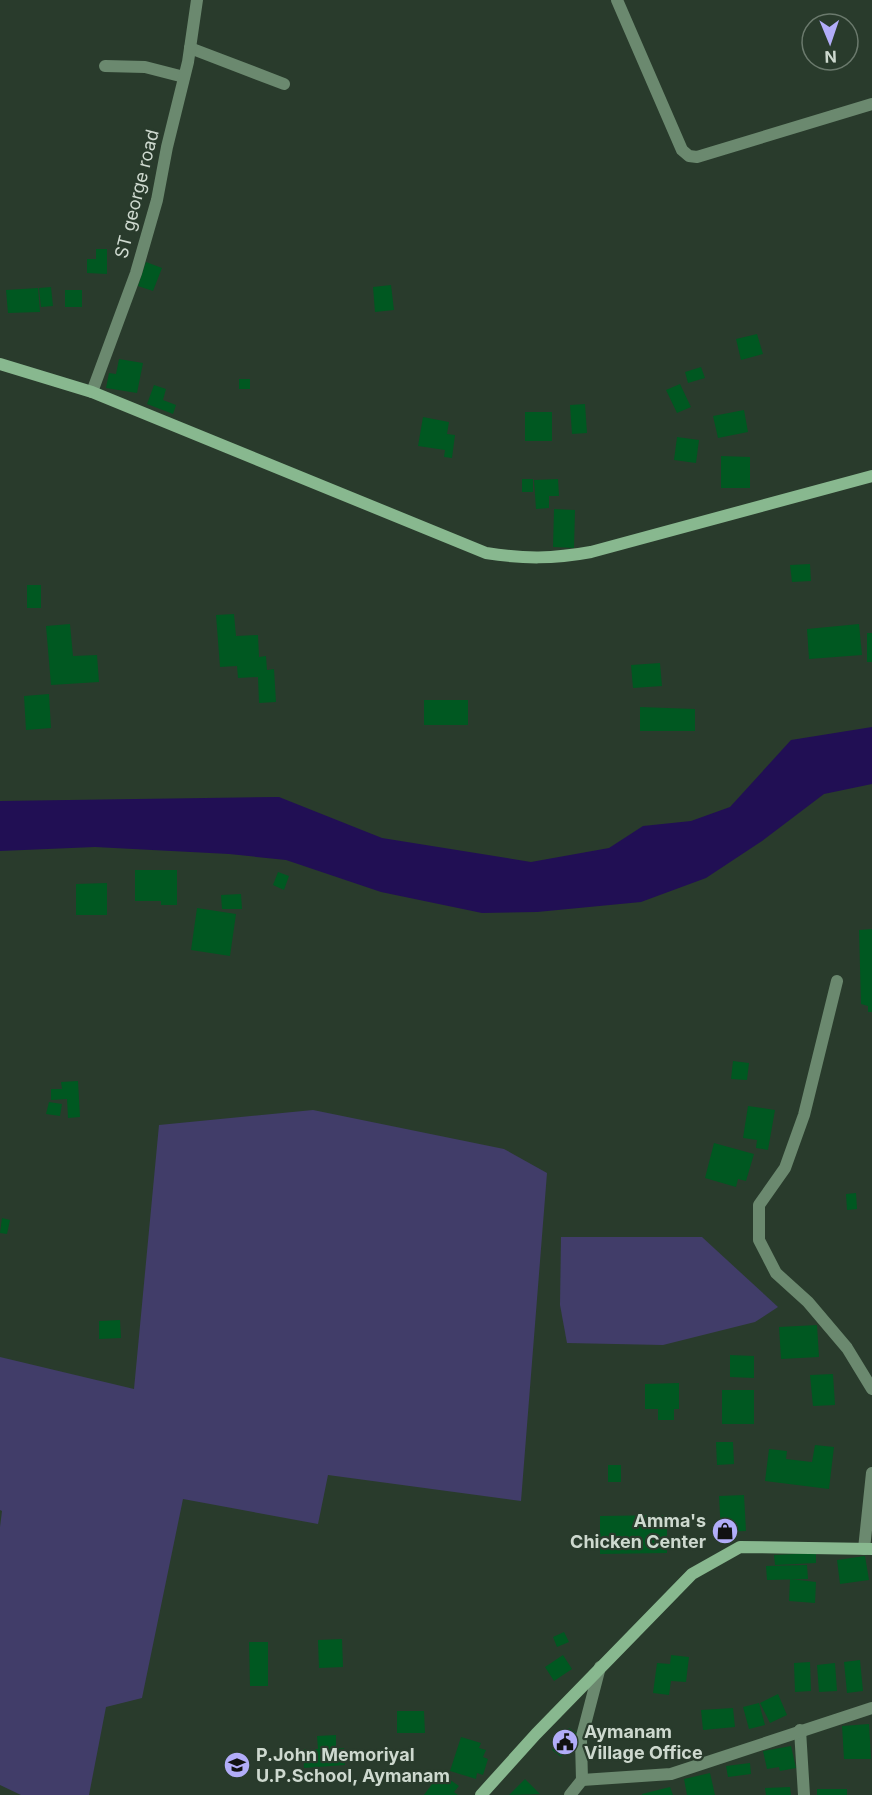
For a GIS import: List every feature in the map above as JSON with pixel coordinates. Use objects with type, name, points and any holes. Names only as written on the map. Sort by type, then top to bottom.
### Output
[{"type":"main road","points":[[0,364],[92,392],[486,553],[519,558],[548,558],[591,552],[872,476]]},
{"type":"main road","points":[[481,1795],[600,1667],[692,1575],[740,1548],[868,1549]]},
{"type":"street","name":"ST george road","points":[[92,392],[136,273],[154,211],[190,48],[197,0]]},
{"type":"street","points":[[617,0],[682,150],[689,156],[697,157],[872,104]]},
{"type":"street","points":[[190,48],[284,84]]},
{"type":"street","points":[[105,66],[145,67],[184,76]]},
{"type":"street","points":[[837,981],[804,1115],[785,1168],[759,1204],[759,1240],[776,1274],[808,1302],[840,1341],[872,1389]]},
{"type":"street","points":[[868,1549],[872,1473]]},
{"type":"street","points":[[570,1795],[582,1780],[581,1740],[600,1667]]},
{"type":"street","points":[[582,1780],[671,1774],[872,1708]]},
{"type":"street","points":[[800,1730],[804,1795]]},
{"type":"shaded area","points":[[872,727],[872,784],[824,794],[762,841],[706,878],[641,902],[537,912],[482,913],[381,892],[286,860],[229,854],[95,847],[0,851],[0,801],[279,797],[382,838],[531,862],[609,848],[643,826],[691,821],[730,807],[791,740]]},
{"type":"shaded area","points":[[313,1110],[504,1149],[547,1173],[521,1501],[328,1475],[318,1524],[183,1499],[142,1698],[106,1707],[89,1795],[21,1795],[0,1785],[0,1527],[2,1511],[0,1510],[0,1357],[134,1389],[159,1125]]},
{"type":"shaded area","points":[[561,1237],[702,1237],[778,1307],[755,1322],[663,1345],[567,1343],[560,1305]]},
{"type":"building","points":[[96,249],[107,249],[107,274],[87,273],[87,259],[96,259]]},
{"type":"building","points":[[146,262],[162,268],[153,291],[138,286]]},
{"type":"building","points":[[391,285],[394,310],[375,312],[373,287]]},
{"type":"building","points":[[51,287],[53,306],[41,307],[39,288]]},
{"type":"building","points":[[38,288],[40,312],[8,313],[6,290]]},
{"type":"building","points":[[65,290],[82,290],[82,307],[65,307]]},
{"type":"building","points":[[757,334],[763,354],[741,360],[736,339]]},
{"type":"building","points":[[119,359],[143,363],[137,393],[106,388],[109,373],[116,374]]},
{"type":"building","points":[[701,367],[705,378],[688,383],[685,372]]},
{"type":"building","points":[[239,379],[250,379],[250,389],[239,389]]},
{"type":"building","points":[[680,384],[691,407],[677,413],[666,390]]},
{"type":"building","points":[[154,385],[166,389],[163,400],[176,405],[173,414],[147,404]]},
{"type":"building","points":[[585,404],[587,433],[572,434],[570,405]]},
{"type":"building","points":[[744,410],[748,432],[718,438],[713,416]]},
{"type":"building","points":[[525,412],[552,412],[552,441],[525,441]]},
{"type":"building","points":[[423,417],[449,422],[447,434],[455,435],[452,458],[444,457],[445,450],[418,446]]},
{"type":"building","points":[[677,437],[699,440],[696,463],[674,460]]},
{"type":"building","points":[[721,456],[750,457],[750,488],[721,488]]},
{"type":"building","points":[[522,479],[533,479],[533,492],[522,492]]},
{"type":"building","points":[[558,479],[559,496],[549,496],[549,508],[536,509],[534,480]]},
{"type":"building","points":[[554,509],[575,510],[574,548],[553,547]]},
{"type":"building","points":[[810,564],[811,581],[792,582],[790,565]]},
{"type":"building","points":[[27,585],[41,585],[41,608],[27,608]]},
{"type":"building","points":[[234,614],[236,636],[258,635],[259,657],[266,656],[267,670],[274,669],[276,702],[259,703],[258,677],[238,678],[237,666],[220,667],[216,615]]},
{"type":"building","points":[[70,624],[73,656],[97,655],[99,682],[51,685],[46,626]]},
{"type":"building","points":[[859,624],[862,655],[809,659],[807,629]]},
{"type":"building","points":[[867,633],[872,633],[872,662],[867,662]]},
{"type":"building","points":[[660,663],[662,686],[633,688],[631,665]]},
{"type":"building","points":[[49,694],[51,728],[26,730],[24,696]]},
{"type":"building","points":[[424,700],[468,700],[468,725],[424,725]]},
{"type":"building","points":[[640,707],[695,709],[695,731],[640,731]]},
{"type":"building","points":[[135,870],[177,870],[177,905],[161,905],[161,901],[135,901]]},
{"type":"building","points":[[278,872],[289,876],[284,890],[273,885]]},
{"type":"building","points":[[107,883],[107,915],[76,915],[76,884]]},
{"type":"building","points":[[241,894],[242,909],[222,909],[221,895]]},
{"type":"building","points":[[197,908],[236,914],[230,956],[191,950]]},
{"type":"building","points":[[872,929],[872,1012],[868,1012],[868,1006],[861,1004],[859,930]]},
{"type":"building","points":[[733,1061],[749,1063],[747,1080],[731,1079]]},
{"type":"building","points":[[78,1081],[80,1117],[68,1118],[67,1099],[51,1100],[51,1089],[62,1089],[61,1082]]},
{"type":"building","points":[[49,1102],[62,1104],[60,1116],[46,1114]]},
{"type":"building","points":[[748,1106],[775,1110],[768,1150],[756,1148],[757,1140],[743,1138]]},
{"type":"building","points":[[714,1143],[754,1154],[746,1181],[738,1179],[736,1187],[705,1178]]},
{"type":"building","points":[[856,1193],[857,1209],[847,1210],[846,1194]]},
{"type":"building","points":[[2,1218],[10,1220],[7,1234],[0,1233]]},
{"type":"building","points":[[120,1320],[121,1338],[99,1339],[99,1321]]},
{"type":"building","points":[[817,1325],[819,1357],[781,1359],[779,1327]]},
{"type":"building","points":[[730,1355],[754,1356],[754,1378],[730,1377]]},
{"type":"building","points":[[833,1374],[835,1405],[813,1406],[810,1375]]},
{"type":"building","points":[[679,1383],[679,1409],[674,1409],[674,1420],[658,1420],[658,1409],[645,1409],[645,1384]]},
{"type":"building","points":[[722,1390],[754,1390],[754,1424],[722,1424]]},
{"type":"building","points":[[716,1442],[733,1442],[734,1464],[717,1465]]},
{"type":"building","points":[[815,1445],[834,1447],[829,1489],[765,1481],[769,1449],[787,1451],[786,1459],[812,1462]]},
{"type":"building","points":[[608,1465],[621,1465],[621,1482],[608,1482]]},
{"type":"building","points":[[744,1495],[746,1531],[721,1532],[719,1496]]},
{"type":"building","points":[[667,1515],[667,1553],[600,1554],[600,1516]]},
{"type":"building","points":[[816,1553],[816,1563],[775,1565],[774,1555]]},
{"type":"building","points":[[865,1556],[869,1580],[840,1584],[837,1560]]},
{"type":"building","points":[[807,1565],[808,1579],[767,1580],[766,1566]]},
{"type":"building","points":[[790,1579],[816,1582],[815,1603],[789,1601]]},
{"type":"building","points":[[564,1632],[569,1642],[557,1647],[553,1637]]},
{"type":"building","points":[[342,1639],[343,1667],[319,1668],[318,1640]]},
{"type":"building","points":[[249,1642],[268,1642],[268,1686],[250,1686]]},
{"type":"building","points":[[563,1655],[572,1669],[554,1681],[545,1667]]},
{"type":"building","points":[[671,1655],[689,1657],[686,1682],[671,1681],[669,1695],[653,1693],[657,1663],[670,1664]]},
{"type":"building","points":[[860,1660],[863,1691],[847,1693],[844,1662]]},
{"type":"building","points":[[810,1662],[811,1691],[795,1692],[794,1663]]},
{"type":"building","points":[[835,1663],[837,1691],[819,1692],[817,1665]]},
{"type":"building","points":[[778,1694],[787,1715],[770,1723],[760,1703]]},
{"type":"building","points":[[759,1703],[765,1725],[749,1729],[743,1707]]},
{"type":"building","points":[[733,1708],[735,1727],[703,1730],[701,1710]]},
{"type":"building","points":[[397,1711],[424,1711],[425,1733],[397,1733]]},
{"type":"building","points":[[869,1724],[871,1759],[844,1759],[842,1726]]},
{"type":"building","name":"Aymanam Village Office","points":[[569,1728],[578,1734],[561,1757],[552,1750]]},
{"type":"building","points":[[336,1735],[336,1749],[344,1748],[345,1765],[304,1768],[303,1749],[318,1749],[317,1736]]},
{"type":"building","points":[[461,1737],[481,1743],[479,1748],[486,1750],[483,1757],[488,1759],[483,1775],[477,1773],[476,1779],[450,1771]]},
{"type":"building","points":[[791,1746],[796,1768],[780,1771],[779,1767],[767,1769],[763,1751]]},
{"type":"building","points":[[750,1763],[751,1774],[728,1777],[726,1766]]},
{"type":"building","points":[[440,1773],[459,1786],[454,1792],[458,1795],[424,1795]]},
{"type":"building","points":[[710,1773],[715,1795],[687,1795],[684,1779]]},
{"type":"building","points":[[525,1779],[540,1794],[509,1795]]},
{"type":"building","points":[[670,1787],[673,1795],[642,1795],[642,1794]]},
{"type":"building","points":[[790,1787],[791,1795],[766,1795],[765,1788]]},
{"type":"building","points":[[817,1789],[847,1789],[847,1795],[817,1795]]},
{"type":"place","name":"Amma's Chicken Center","points":[[725,1531]]},
{"type":"place","name":"Aymanam Village Office","points":[[565,1742]]},
{"type":"place","name":"P.John Memoriyal U.P.School, Aymanam","points":[[237,1765]]}]
